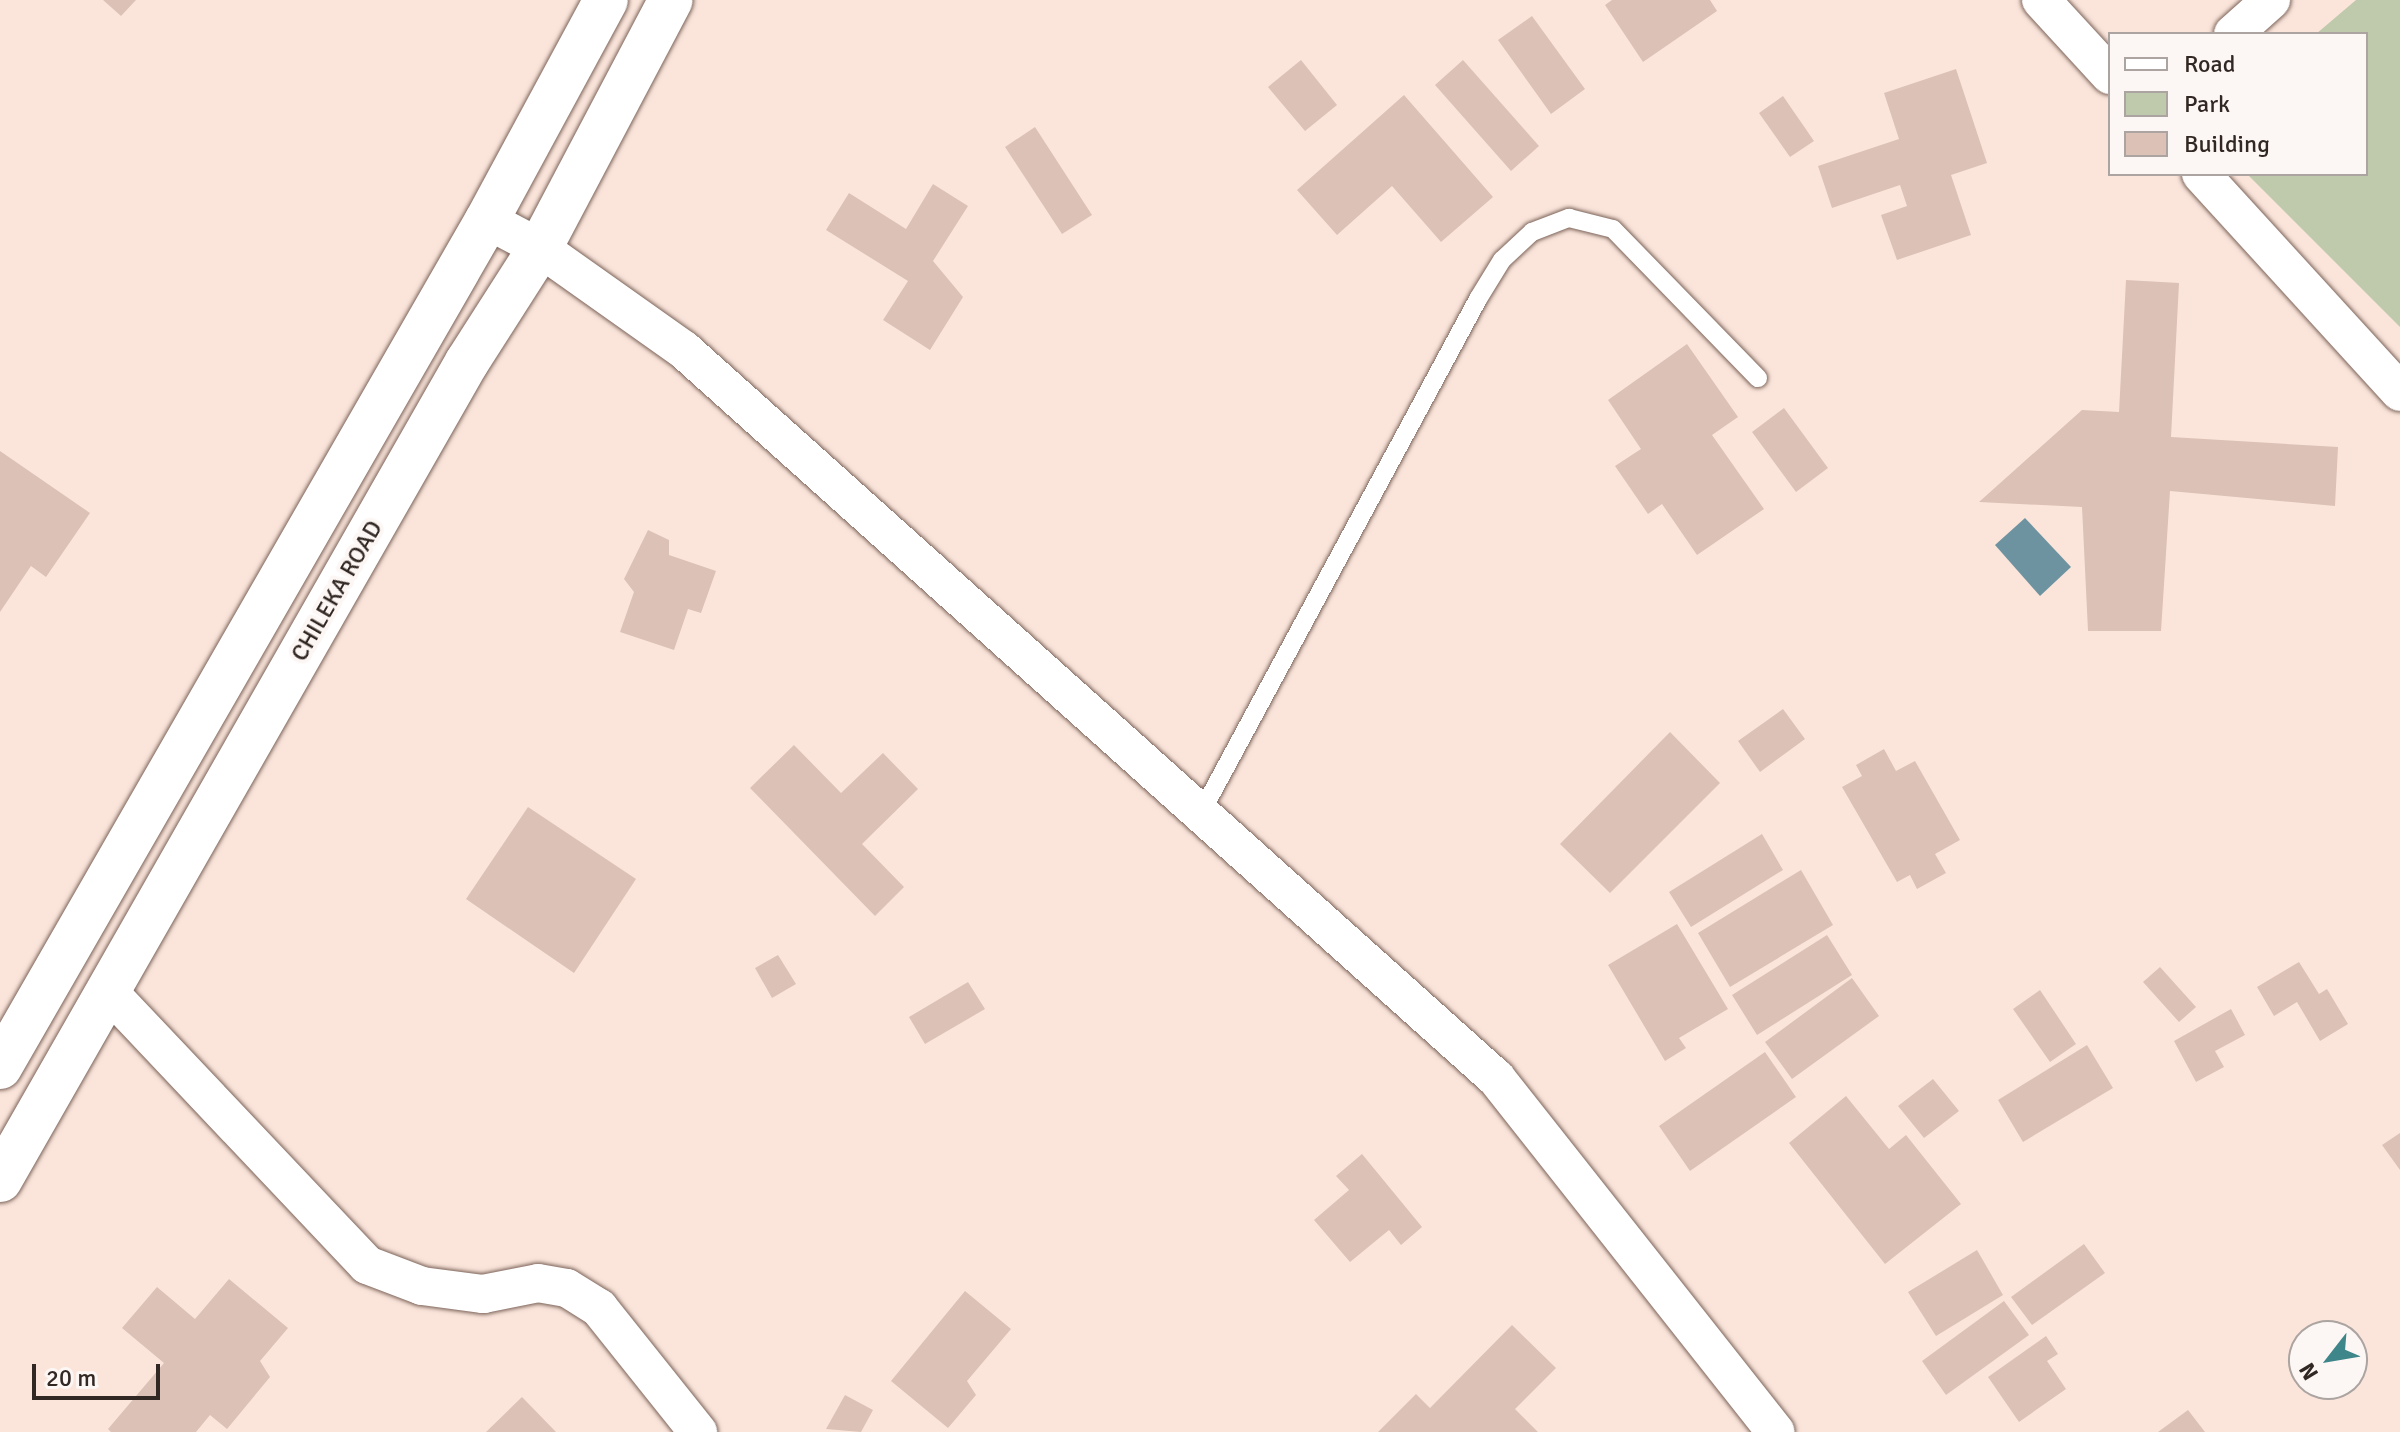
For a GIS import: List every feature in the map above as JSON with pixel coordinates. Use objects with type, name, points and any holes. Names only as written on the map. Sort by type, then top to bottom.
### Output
[{"type":"highway","points":[[0,1067],[487,220],[606,0]]},
{"type":"highway","name":"CHILEKA ROAD","points":[[0,1180],[467,362],[540,248],[671,0]]},
{"type":"street","points":[[2041,0],[2108,73]]},
{"type":"street","points":[[2235,32],[2271,0]]},
{"type":"street","points":[[2203,176],[2400,392]]},
{"type":"street","points":[[487,220],[540,248],[684,350],[1202,811],[1496,1078],[1776,1432]]},
{"type":"street","points":[[108,991],[367,1265],[422,1286],[483,1294],[538,1283],[567,1288],[599,1308],[698,1432]]},
{"type":"lane","points":[[1202,811],[1478,299],[1502,260],[1532,232],[1569,218],[1613,229],[1758,378]]},
{"type":"green space","points":[[2356,0],[2400,0],[2400,327],[2249,176],[2368,176],[2368,32],[2318,32]]},
{"type":"water","points":[[2025,518],[2071,567],[2040,596],[1995,545]]},
{"type":"building","points":[[103,0],[136,0],[121,16]]},
{"type":"building","points":[[1612,0],[1710,0],[1717,11],[1643,62],[1605,5]]},
{"type":"building","points":[[1532,16],[1585,89],[1551,114],[1498,40]]},
{"type":"building","points":[[1301,60],[1337,105],[1305,131],[1268,87]]},
{"type":"building","points":[[1463,60],[1539,146],[1511,171],[1435,85]]},
{"type":"building","points":[[1956,69],[1987,163],[1951,175],[1971,235],[1897,260],[1881,215],[1907,206],[1900,185],[1832,208],[1818,166],[1899,139],[1884,93]]},
{"type":"building","points":[[1404,95],[1493,197],[1441,242],[1392,186],[1337,235],[1297,190]]},
{"type":"building","points":[[1783,96],[1814,141],[1790,157],[1759,113]]},
{"type":"building","points":[[1035,127],[1092,215],[1062,234],[1005,147]]},
{"type":"building","points":[[933,184],[968,206],[933,261],[963,297],[930,350],[883,320],[908,281],[826,230],[849,193],[906,229]]},
{"type":"building","points":[[2126,280],[2179,283],[2171,437],[2338,447],[2335,506],[2170,491],[2161,631],[2088,631],[2082,507],[1979,502],[2082,410],[2119,412]]},
{"type":"building","points":[[1687,344],[1738,417],[1712,435],[1764,509],[1697,555],[1662,504],[1648,514],[1615,466],[1641,449],[1608,400]]},
{"type":"building","points":[[1784,408],[1828,468],[1796,492],[1752,432]]},
{"type":"building","points":[[0,451],[90,513],[46,577],[31,566],[0,612]]},
{"type":"building","points":[[648,530],[669,540],[669,555],[716,571],[701,613],[688,609],[674,650],[620,632],[634,592],[624,579]]},
{"type":"building","points":[[1783,709],[1805,739],[1760,772],[1738,741]]},
{"type":"building","points":[[1670,732],[1720,783],[1610,893],[1560,844]]},
{"type":"building","points":[[794,745],[841,793],[883,753],[918,789],[862,844],[904,887],[875,916],[750,788]]},
{"type":"building","points":[[1884,749],[1896,771],[1915,761],[1960,840],[1935,854],[1946,873],[1917,889],[1910,875],[1897,882],[1842,787],[1862,776],[1856,765]]},
{"type":"building","points":[[528,807],[636,879],[574,973],[466,899]]},
{"type":"building","points":[[1762,834],[1783,870],[1691,927],[1669,892]]},
{"type":"building","points":[[1801,870],[1833,925],[1730,987],[1698,933]]},
{"type":"building","points":[[1677,924],[1728,1009],[1679,1038],[1686,1048],[1665,1061],[1608,965]]},
{"type":"building","points":[[1827,935],[1852,975],[1757,1035],[1732,995]]},
{"type":"building","points":[[778,955],[796,984],[772,998],[755,968]]},
{"type":"building","points":[[2299,962],[2319,994],[2327,989],[2348,1024],[2320,1041],[2297,1002],[2274,1016],[2257,987]]},
{"type":"building","points":[[2160,967],[2196,1007],[2179,1022],[2143,982]]},
{"type":"building","points":[[1852,978],[1879,1016],[1792,1079],[1765,1042]]},
{"type":"building","points":[[968,982],[985,1009],[925,1044],[909,1017]]},
{"type":"building","points":[[2040,990],[2076,1044],[2050,1062],[2013,1009]]},
{"type":"building","points":[[2231,1009],[2245,1035],[2215,1051],[2224,1067],[2196,1082],[2174,1041]]},
{"type":"building","points":[[2087,1045],[2113,1088],[2023,1142],[1998,1100]]},
{"type":"building","points":[[1765,1052],[1796,1097],[1690,1171],[1659,1126]]},
{"type":"building","points":[[1933,1079],[1959,1111],[1924,1138],[1898,1106]]},
{"type":"building","points":[[1846,1096],[1889,1149],[1906,1135],[1961,1204],[1885,1264],[1789,1143]]},
{"type":"building","points":[[2400,1133],[2400,1170],[2382,1145]]},
{"type":"building","points":[[1362,1154],[1422,1227],[1401,1245],[1389,1230],[1350,1262],[1314,1220],[1349,1190],[1336,1176]]},
{"type":"building","points":[[2084,1244],[2105,1273],[2032,1325],[2011,1297]]},
{"type":"building","points":[[1977,1250],[2003,1295],[1936,1336],[1908,1292]]},
{"type":"building","points":[[229,1279],[288,1328],[260,1361],[270,1377],[227,1429],[210,1415],[196,1432],[111,1432],[108,1429],[164,1363],[122,1328],[157,1287],[195,1319]]},
{"type":"building","points":[[965,1291],[1011,1329],[967,1381],[976,1395],[948,1428],[891,1381]]},
{"type":"building","points":[[2004,1301],[2029,1335],[1946,1395],[1922,1361]]},
{"type":"building","points":[[1512,1325],[1556,1368],[1515,1409],[1538,1432],[1378,1432],[1416,1394],[1430,1408]]},
{"type":"building","points":[[2046,1336],[2058,1354],[2047,1361],[2066,1389],[2019,1422],[1988,1377]]},
{"type":"building","points":[[845,1395],[873,1410],[861,1432],[826,1429]]},
{"type":"building","points":[[522,1397],[556,1432],[486,1432]]},
{"type":"building","points":[[2188,1410],[2205,1432],[2158,1432]]}]
